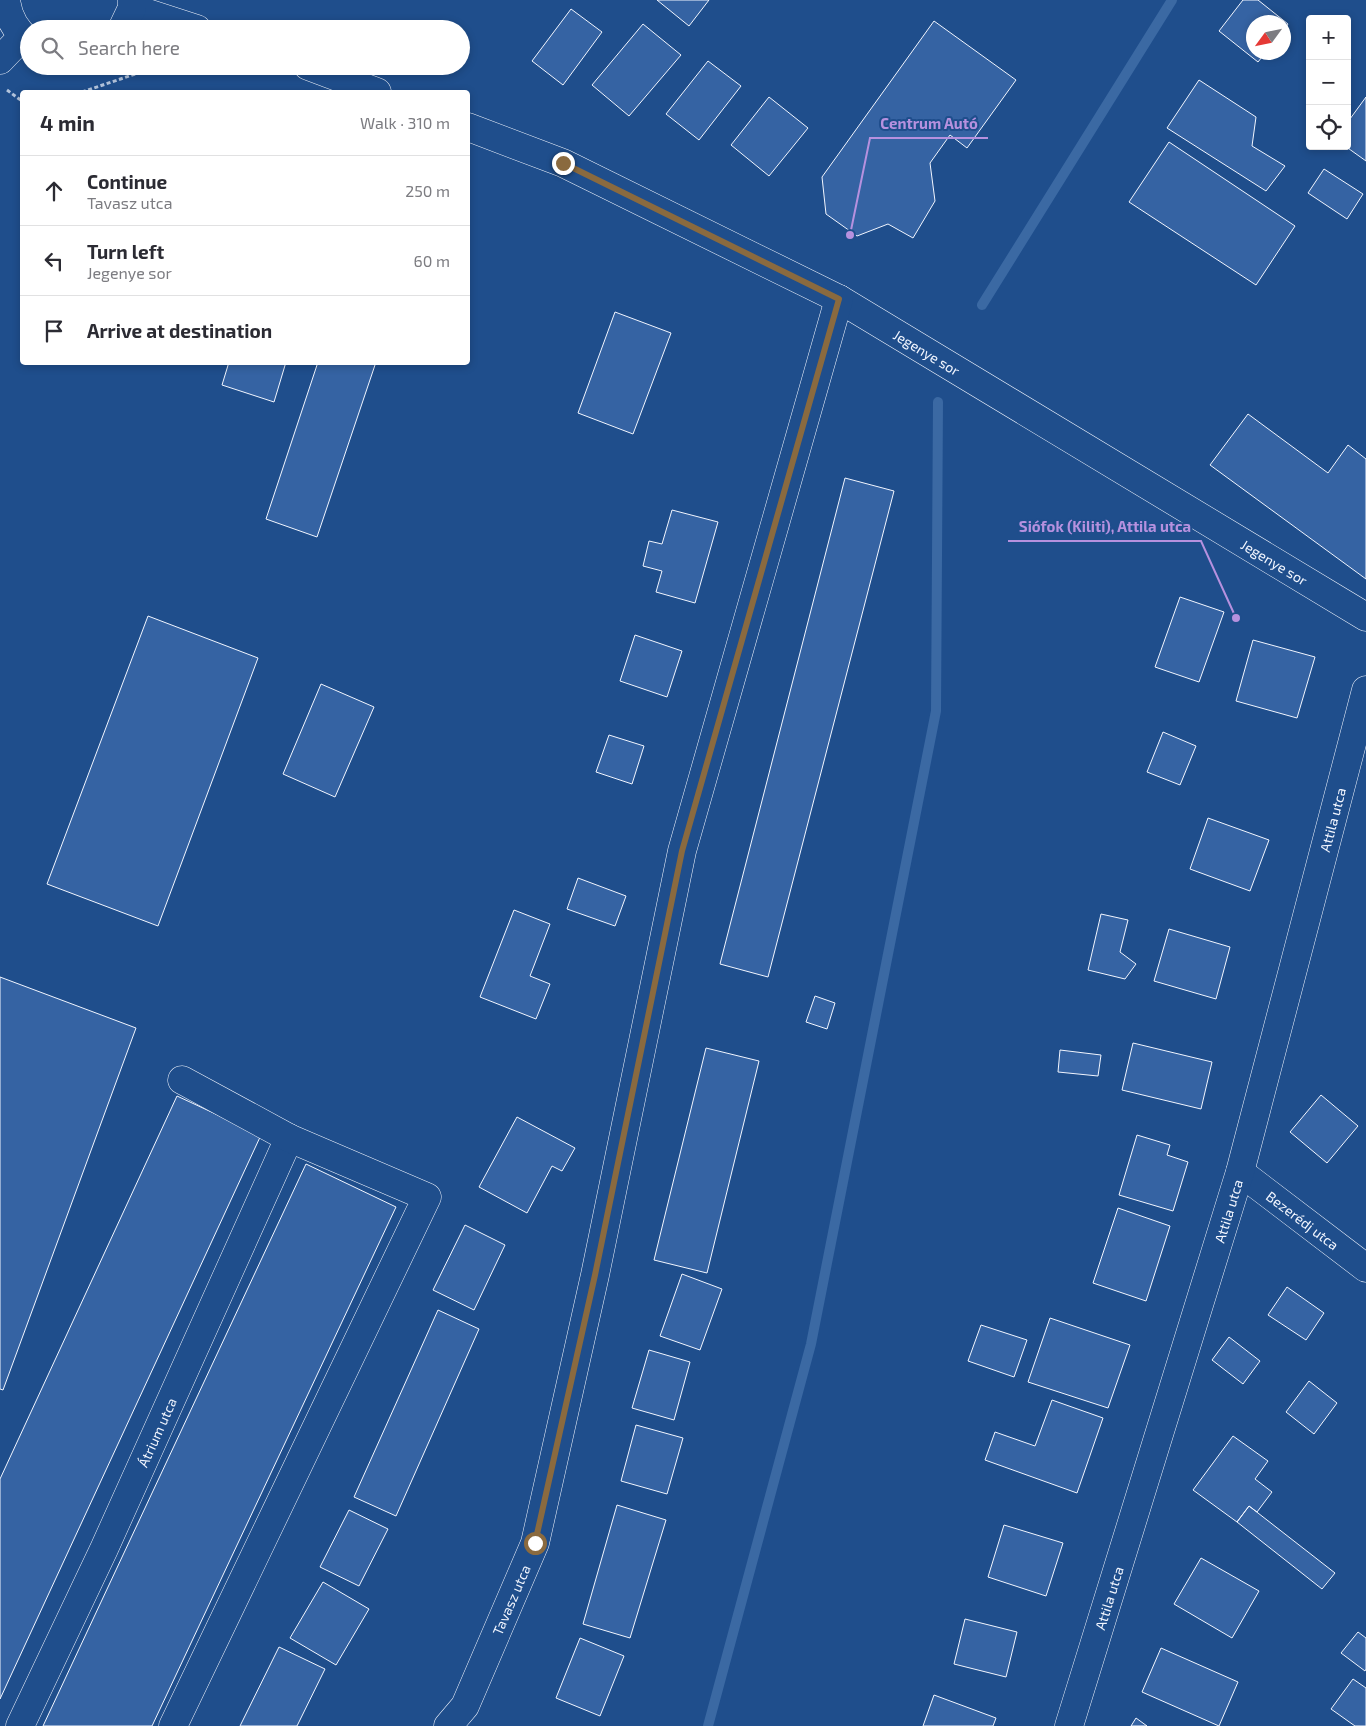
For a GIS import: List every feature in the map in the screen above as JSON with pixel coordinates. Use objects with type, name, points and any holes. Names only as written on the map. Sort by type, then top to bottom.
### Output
[{"type":"street","points":[[6,0],[13,23],[20,32]]},
{"type":"street","points":[[129,12],[161,20]]},
{"type":"street","points":[[0,60],[20,44]]},
{"type":"street","points":[[332,75],[372,90]]},
{"type":"street","name":"Jegenye sor","points":[[470,128],[563,163],[839,299],[1366,617]]},
{"type":"street","name":"Tavasz utca","points":[[448,1726],[465,1706],[535,1543],[595,1275],[682,851],[839,299]]},
{"type":"street","name":"Attila utca","points":[[1069,1726],[1240,1172],[1366,690]]},
{"type":"street","points":[[173,1726],[426,1197],[289,1138],[182,1080]]},
{"type":"street","name":"Átrium utca","points":[[20,1726],[108,1540],[289,1138]]},
{"type":"street","name":"Bezerédj utca","points":[[1240,1172],[1366,1268]]},
{"type":"path","points":[[88,90],[132,75]]},
{"type":"path","points":[[0,85],[20,100]]},
{"type":"building","points":[[657,0],[709,0],[689,26]]},
{"type":"building","points":[[1243,0],[1258,0],[1277,15],[1246,15],[1246,52],[1219,31]]},
{"type":"building","points":[[571,9],[602,32],[563,85],[532,61]]},
{"type":"building","points":[[934,21],[1016,80],[967,148],[950,135],[930,163],[935,201],[913,238],[888,224],[857,236],[826,214],[822,177]]},
{"type":"building","points":[[643,24],[681,55],[629,116],[592,85]]},
{"type":"building","points":[[708,61],[741,86],[699,140],[666,114]]},
{"type":"building","points":[[1199,80],[1256,117],[1252,146],[1285,166],[1266,191],[1167,128]]},
{"type":"building","points":[[769,97],[808,128],[769,176],[731,145]]},
{"type":"building","points":[[1366,97],[1366,161],[1351,150],[1351,118]]},
{"type":"building","points":[[1169,142],[1295,226],[1256,285],[1129,202]]},
{"type":"building","points":[[1324,169],[1363,194],[1347,219],[1308,193]]},
{"type":"building","points":[[615,312],[671,333],[633,434],[578,413]]},
{"type":"building","points":[[228,365],[285,365],[274,402],[222,385]]},
{"type":"building","points":[[317,365],[375,365],[317,537],[266,519]]},
{"type":"building","points":[[1248,414],[1328,473],[1348,445],[1366,459],[1366,579],[1210,465]]},
{"type":"building","points":[[845,478],[894,491],[768,977],[720,964]]},
{"type":"building","points":[[672,510],[718,522],[695,603],[656,592],[662,571],[643,566],[649,541],[662,544]]},
{"type":"building","points":[[1180,597],[1224,612],[1199,682],[1155,667]]},
{"type":"building","points":[[148,616],[258,658],[158,926],[47,884]]},
{"type":"building","points":[[635,635],[682,651],[667,697],[620,681]]},
{"type":"building","points":[[1253,640],[1315,657],[1297,718],[1236,701]]},
{"type":"building","points":[[321,684],[374,707],[335,797],[283,774]]},
{"type":"building","points":[[1163,732],[1196,746],[1180,785],[1147,772]]},
{"type":"building","points":[[609,735],[644,746],[632,784],[596,772]]},
{"type":"building","points":[[1208,818],[1269,840],[1250,891],[1190,869]]},
{"type":"building","points":[[578,878],[626,896],[615,926],[567,909]]},
{"type":"building","points":[[514,910],[550,924],[530,976],[550,984],[536,1019],[480,997]]},
{"type":"building","points":[[1101,914],[1128,920],[1120,952],[1136,964],[1125,979],[1088,970]]},
{"type":"building","points":[[1169,929],[1230,947],[1216,999],[1154,981]]},
{"type":"building","points":[[0,977],[136,1028],[3,1390],[0,1389]]},
{"type":"building","points":[[815,996],[835,1003],[827,1029],[806,1022]]},
{"type":"building","points":[[1133,1043],[1212,1062],[1201,1109],[1122,1090]]},
{"type":"building","points":[[706,1048],[759,1061],[707,1273],[654,1260]]},
{"type":"building","points":[[1060,1050],[1101,1055],[1098,1076],[1058,1072]]},
{"type":"building","points":[[1321,1095],[1358,1126],[1327,1163],[1290,1132]]},
{"type":"building","points":[[177,1096],[261,1135],[0,1699],[0,1479]]},
{"type":"building","points":[[517,1117],[575,1148],[562,1171],[552,1166],[527,1213],[479,1187]]},
{"type":"building","points":[[1137,1135],[1170,1145],[1167,1155],[1188,1162],[1173,1211],[1119,1195]]},
{"type":"building","points":[[306,1164],[396,1207],[152,1726],[43,1726]]},
{"type":"building","points":[[1118,1208],[1170,1226],[1146,1301],[1093,1283]]},
{"type":"building","points":[[465,1225],[505,1245],[474,1310],[433,1290]]},
{"type":"building","points":[[682,1274],[722,1289],[700,1350],[660,1336]]},
{"type":"building","points":[[1287,1287],[1324,1313],[1306,1340],[1268,1315]]},
{"type":"building","points":[[438,1310],[479,1329],[396,1516],[354,1497]]},
{"type":"building","points":[[1050,1318],[1130,1345],[1108,1408],[1028,1382]]},
{"type":"building","points":[[981,1325],[1027,1340],[1014,1377],[968,1361]]},
{"type":"building","points":[[1229,1337],[1260,1361],[1243,1384],[1212,1360]]},
{"type":"building","points":[[649,1350],[690,1362],[674,1420],[632,1408]]},
{"type":"building","points":[[1309,1381],[1337,1403],[1314,1434],[1286,1412]]},
{"type":"building","points":[[1052,1400],[1103,1418],[1077,1493],[985,1460],[995,1432],[1035,1446]]},
{"type":"building","points":[[636,1425],[683,1438],[667,1494],[621,1481]]},
{"type":"building","points":[[1233,1436],[1268,1461],[1255,1479],[1272,1492],[1257,1512],[1249,1506],[1237,1522],[1193,1490]]},
{"type":"building","points":[[617,1505],[666,1520],[630,1638],[583,1624]]},
{"type":"building","points":[[1249,1506],[1335,1573],[1322,1589],[1237,1522]]},
{"type":"building","points":[[349,1510],[388,1529],[359,1586],[320,1567]]},
{"type":"building","points":[[1004,1525],[1063,1543],[1046,1596],[988,1577]]},
{"type":"building","points":[[1201,1558],[1259,1591],[1232,1638],[1174,1604]]},
{"type":"building","points":[[323,1582],[369,1609],[336,1665],[290,1638]]},
{"type":"building","points":[[965,1619],[1017,1632],[1006,1677],[954,1664]]},
{"type":"building","points":[[1358,1632],[1366,1638],[1365,1671],[1341,1653]]},
{"type":"building","points":[[580,1638],[624,1656],[600,1716],[556,1698]]},
{"type":"building","points":[[279,1647],[325,1669],[297,1726],[240,1726]]},
{"type":"building","points":[[1161,1648],[1238,1682],[1219,1726],[1142,1692]]},
{"type":"building","points":[[1353,1679],[1366,1688],[1366,1726],[1355,1726],[1331,1709]]},
{"type":"building","points":[[934,1695],[996,1718],[993,1726],[923,1726]]},
{"type":"building","points":[[1136,1718],[1147,1726],[1131,1726]]},
{"type":"waterway","points":[[982,305],[1172,0]]},
{"type":"waterway","points":[[708,1726],[811,1344],[936,711],[938,402]]},
{"type":"place","name":"Centrum Autó","points":[[850,235]]},
{"type":"place","name":"Siófok (Kiliti), Attila utca","points":[[1236,618]]},
{"type":"route","points":[[535,1543],[595,1275],[682,851],[839,299],[563,163]]}]
